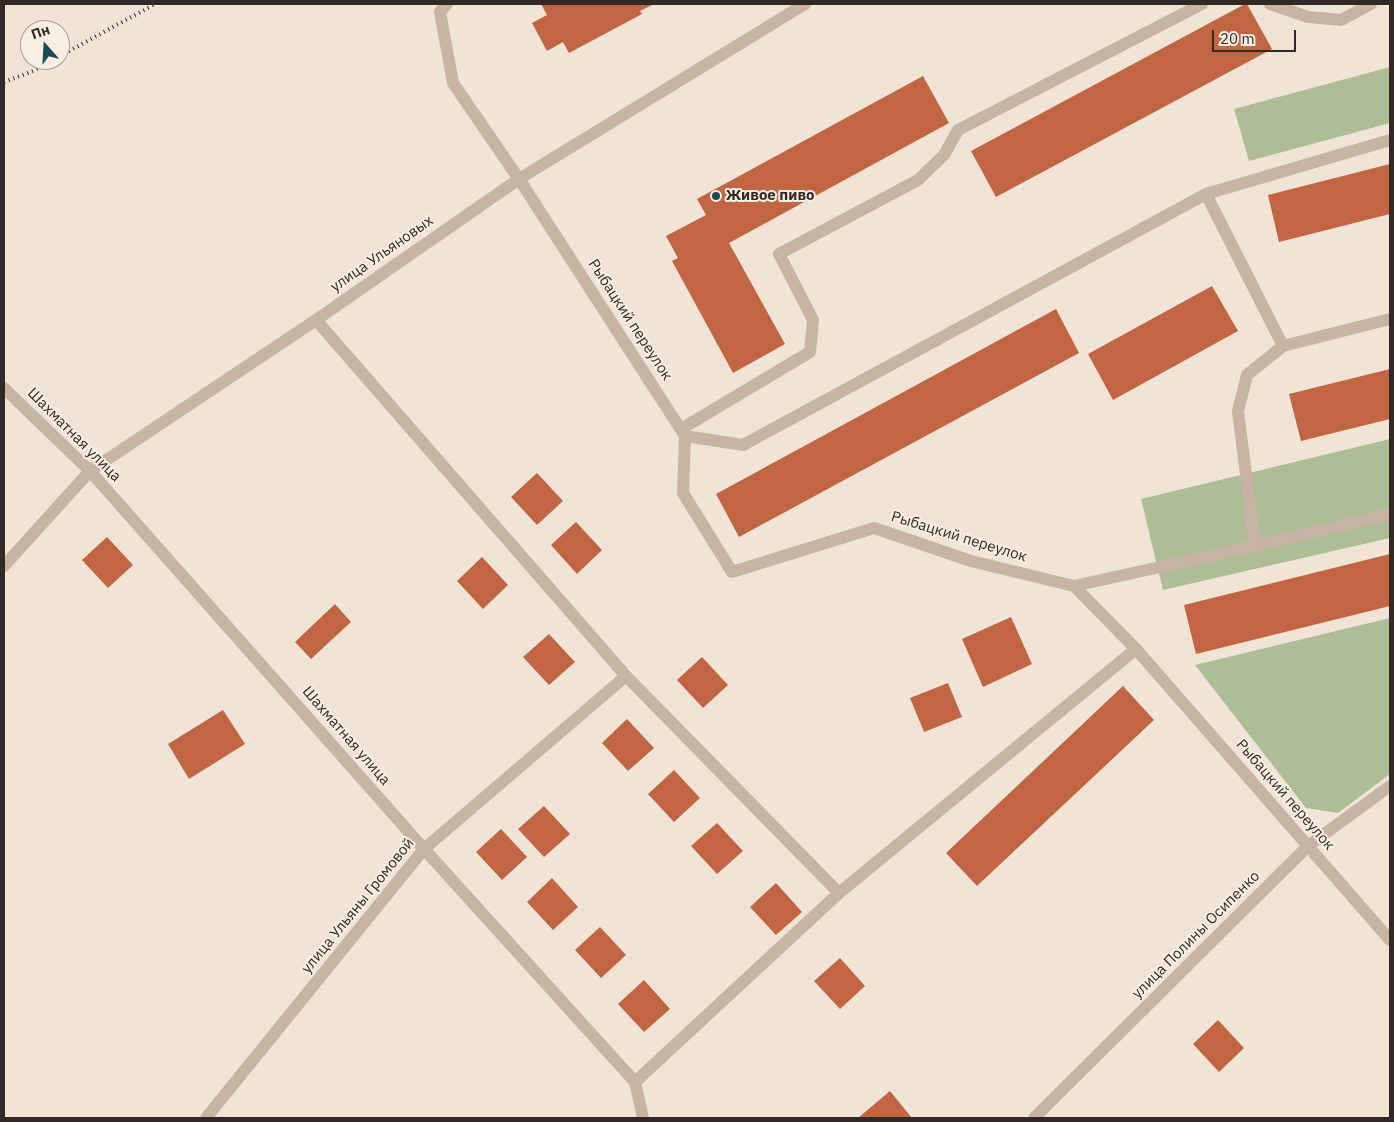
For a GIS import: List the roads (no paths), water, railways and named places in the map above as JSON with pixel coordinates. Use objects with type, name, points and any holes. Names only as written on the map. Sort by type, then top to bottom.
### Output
[{"type":"street","name":"Рыбацкий переулок","points":[[447,4],[440,12],[453,83],[519,179],[683,432],[683,493],[732,572],[874,528],[971,561],[1074,586],[1136,649],[1390,940]]},
{"type":"street","name":"улица Ульяновых","points":[[4,566],[90,471],[316,320],[519,179],[805,4]]},
{"type":"street","points":[[683,432],[810,352],[813,320],[779,254],[918,180],[944,155],[958,130],[1202,4]]},
{"type":"street","points":[[1270,4],[1308,17],[1341,20],[1372,4]]},
{"type":"street","points":[[683,432],[743,445],[1206,194],[1390,140]]},
{"type":"street","points":[[1206,194],[1283,346]]},
{"type":"street","points":[[1256,546],[1238,411],[1248,375],[1283,346],[1390,319]]},
{"type":"street","points":[[316,320],[626,676],[839,893]]},
{"type":"street","name":"Шахматная улица","points":[[4,388],[90,471],[424,849],[635,1082],[643,1118]]},
{"type":"street","points":[[1074,586],[1390,514]]},
{"type":"street","points":[[635,1082],[839,893],[1136,649]]},
{"type":"street","name":"улица Ульяны Громовой","points":[[206,1118],[424,849],[626,676]]},
{"type":"street","name":"улица Полины Осипенко","points":[[1034,1118],[1308,846],[1390,786]]},
{"type":"railway","points":[[70,51],[155,4]]},
{"type":"railway","points":[[4,82],[35,70]]},
{"type":"place","name":"Живое пиво","points":[[716,196]]}]
